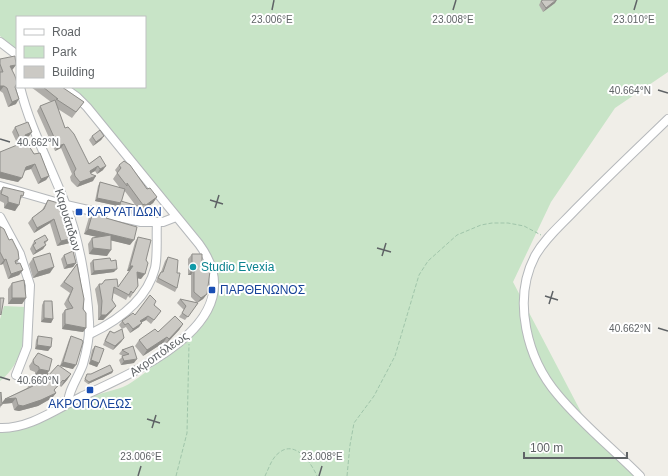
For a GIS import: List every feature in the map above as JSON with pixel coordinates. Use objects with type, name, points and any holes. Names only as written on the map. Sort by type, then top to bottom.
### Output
[{"type":"street","points":[[0,42],[16,53]]},
{"type":"street","name":"Καρυάτιδων","points":[[20,88],[33,127],[66,205],[79,252],[87,300],[90,334],[83,365],[69,396],[69,403]]},
{"type":"street","name":"Ακροπόλεως","points":[[0,428],[12,428],[29,422],[131,375],[188,336],[208,308],[214,292],[214,279],[211,264],[203,250],[87,107],[76,96],[64,88]]},
{"type":"street","points":[[640,476],[557,395],[537,365],[527,336],[524,304],[528,272],[534,258],[548,238],[668,119]]},
{"type":"street","points":[[0,186],[66,205],[134,221],[157,222],[176,217]]},
{"type":"street","points":[[0,216],[20,254],[29,282],[27,347],[16,375]]},
{"type":"street","points":[[90,334],[127,311],[147,287],[155,265],[157,222]]},
{"type":"path","points":[[347,476],[354,423],[374,396],[395,356],[419,275],[428,261],[457,235],[492,223],[508,222],[524,226],[548,238]]},
{"type":"path","points":[[176,476],[188,422],[188,336]]},
{"type":"path","points":[[265,476],[272,461],[278,453],[284,449],[302,454],[313,467],[317,476]]},
{"type":"green space","points":[[0,0],[668,0],[668,72],[615,108],[551,202],[513,282],[592,433],[635,476],[0,476],[0,432],[13,431],[37,424],[92,397],[123,387],[136,380],[185,344],[200,329],[209,317],[214,305],[217,293],[217,280],[209,253],[201,239],[83,97],[70,88],[146,88],[146,16],[16,16],[16,49],[0,36]]},
{"type":"green space","points":[[4,306],[26,307],[26,317],[24,338],[19,357],[8,374],[0,381],[0,319]]},
{"type":"building","points":[[556,0],[546,8],[541,1]]},
{"type":"building","points":[[15,56],[16,65],[10,66],[16,80],[15,87],[19,99],[12,102],[7,88],[0,86],[0,72],[3,72],[0,59]]},
{"type":"building","points":[[44,88],[63,88],[84,102],[76,112],[56,99],[58,99]]},
{"type":"building","points":[[55,100],[65,128],[68,127],[74,134],[89,164],[100,156],[106,166],[100,169],[98,166],[90,171],[91,174],[96,176],[80,182],[75,176],[74,172],[76,169],[64,144],[58,146],[40,106]]},
{"type":"building","points":[[28,122],[32,132],[25,135],[29,146],[34,154],[40,153],[49,176],[41,179],[35,164],[26,167],[22,178],[0,172],[0,152],[22,143],[15,127]]},
{"type":"building","points":[[100,130],[104,136],[96,142],[92,136]]},
{"type":"building","points":[[124,161],[130,165],[147,189],[150,188],[157,197],[146,205],[143,205],[127,183],[127,186],[117,173],[121,168],[119,165]]},
{"type":"building","points":[[100,182],[125,189],[121,203],[97,198]]},
{"type":"building","points":[[3,187],[24,192],[23,196],[21,195],[19,205],[8,202],[8,197],[1,194]]},
{"type":"building","points":[[48,200],[65,205],[73,238],[61,241],[54,219],[37,228],[32,218],[44,209]]},
{"type":"building","points":[[121,201],[141,207],[135,211],[119,208]]},
{"type":"building","points":[[93,212],[107,216],[106,218],[137,227],[134,240],[88,229]]},
{"type":"building","points":[[0,227],[4,229],[9,240],[12,239],[18,251],[19,259],[15,261],[16,264],[20,263],[23,270],[11,274],[6,259],[4,260],[0,252]]},
{"type":"building","points":[[45,235],[48,240],[44,242],[46,245],[36,251],[33,245],[36,243],[34,241]]},
{"type":"building","points":[[111,235],[111,250],[93,248],[92,238]]},
{"type":"building","points":[[138,237],[151,240],[146,260],[148,263],[145,274],[137,272],[138,286],[133,293],[131,291],[129,295],[114,287],[112,300],[116,306],[106,315],[101,315],[102,301],[99,284],[102,284],[105,280],[117,279],[118,287],[133,266],[130,266]]},
{"type":"building","points":[[73,251],[76,263],[67,265],[64,255]]},
{"type":"building","points":[[50,253],[54,267],[38,272],[33,258]]},
{"type":"building","points":[[192,254],[202,254],[202,271],[210,271],[207,294],[201,298],[194,292]]},
{"type":"building","points":[[168,257],[178,260],[177,273],[180,273],[177,288],[158,278],[161,272],[163,272]]},
{"type":"building","points":[[110,258],[111,261],[116,260],[117,269],[94,271],[93,260]]},
{"type":"building","points":[[77,264],[84,299],[83,309],[86,313],[86,328],[65,324],[65,310],[73,308],[68,300],[73,288],[64,282]]},
{"type":"building","points":[[24,280],[26,298],[12,298],[12,283]]},
{"type":"building","points":[[150,295],[156,301],[154,305],[161,311],[154,320],[148,316],[140,321],[142,323],[133,329],[128,323],[125,325],[122,321],[133,313],[135,315]]},
{"type":"building","points":[[0,298],[4,298],[1,315],[0,314]]},
{"type":"building","points":[[180,299],[198,303],[188,317],[182,313],[186,306]]},
{"type":"building","points":[[44,301],[52,301],[53,319],[44,318]]},
{"type":"building","points":[[175,316],[183,324],[169,339],[167,337],[147,350],[139,340],[155,329],[158,332]]},
{"type":"building","points":[[122,329],[124,338],[115,346],[105,341],[110,331],[114,333]]},
{"type":"building","points":[[38,336],[52,338],[51,347],[37,345]]},
{"type":"building","points":[[71,336],[82,340],[83,342],[76,365],[63,362]]},
{"type":"building","points":[[95,346],[104,349],[99,363],[91,360]]},
{"type":"building","points":[[133,346],[137,359],[124,361],[122,356],[129,354],[122,350]]},
{"type":"building","points":[[38,353],[52,359],[49,371],[39,369],[39,367],[34,364],[33,360]]},
{"type":"building","points":[[58,365],[71,374],[54,390],[56,393],[23,406],[18,405],[16,398],[5,399],[33,386],[31,382],[48,373],[47,377]]},
{"type":"building","points":[[110,365],[113,371],[89,382],[85,379],[87,374],[91,374]]},
{"type":"building","points":[[1,392],[2,405],[0,405],[0,393]]},
{"type":"place","name":"ΚΑΡΥΑΤΙΔΩΝ","points":[[79,212]]},
{"type":"place","name":"Studio Evexia","points":[[193,267]]},
{"type":"place","name":"ΠΑΡΘΕΝΩΝΟΣ","points":[[212,290]]},
{"type":"place","name":"ΑΚΡΟΠΟΛΕΩΣ","points":[[90,390]]}]
